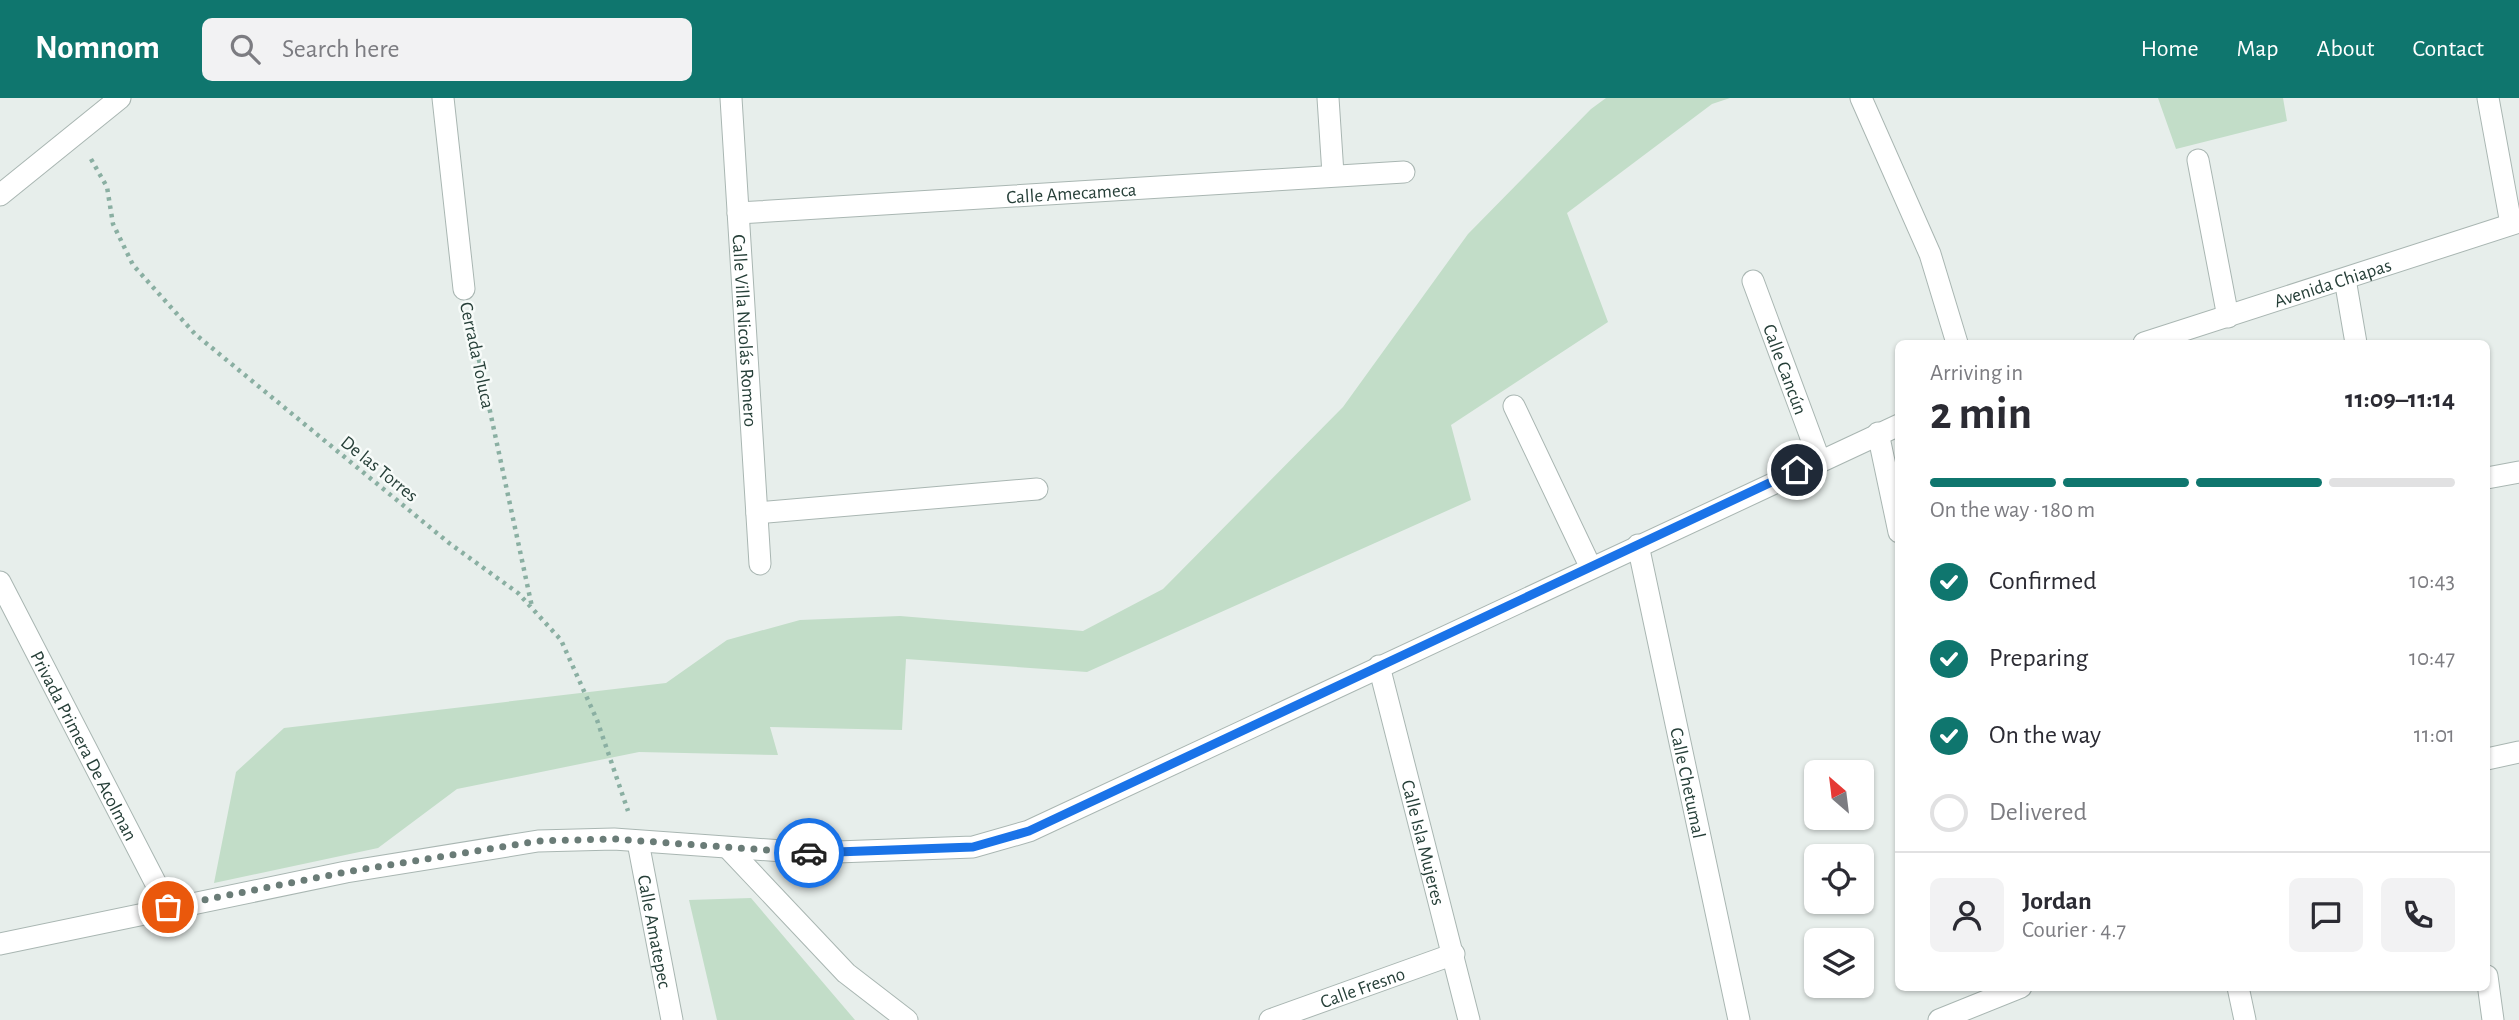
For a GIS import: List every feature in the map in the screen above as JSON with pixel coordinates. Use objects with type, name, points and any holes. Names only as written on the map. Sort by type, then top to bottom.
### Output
[{"type":"street","points":[[0,195],[120,98]]},
{"type":"street","name":"Cerrada Toluca","points":[[443,98],[464,289]]},
{"type":"street","name":"Calle Villa Nicolás Romero","points":[[731,98],[760,564]]},
{"type":"street","points":[[1328,98],[1333,174]]},
{"type":"street","points":[[1861,98],[1940,278],[1956,340]]},
{"type":"street","points":[[2487,98],[2515,223]]},
{"type":"street","points":[[2198,160],[2228,317]]},
{"type":"street","name":"Calle Amecameca","points":[[738,213],[1333,174],[1404,172]]},
{"type":"street","name":"Avenida Chiapas","points":[[2154,340],[2515,223]]},
{"type":"street","points":[[2345,279],[2355,340]]},
{"type":"street","name":"Calle Cancún","points":[[1752,281],[1819,459]]},
{"type":"street","points":[[1514,406],[1591,568]]},
{"type":"street","points":[[0,944],[346,872],[538,841],[593,838],[729,849],[823,852],[973,847],[1001,841],[1029,831],[1819,459],[1895,427]]},
{"type":"street","points":[[1878,433],[1895,513]]},
{"type":"street","points":[[2490,477],[2519,472]]},
{"type":"street","points":[[757,513],[1037,489]]},
{"type":"street","name":"Calle Chetumal","points":[[1639,545],[1739,1020]]},
{"type":"street","name":"Privada Primera De Acolman","points":[[0,582],[168,907]]},
{"type":"street","name":"Calle Isla Mujeres","points":[[1379,666],[1469,1020]]},
{"type":"street","points":[[2490,758],[2519,752]]},
{"type":"street","name":"Calle Amatepec","points":[[638,842],[672,1020]]},
{"type":"street","points":[[729,849],[846,973],[907,1020]]},
{"type":"street","name":"Calle Fresno","points":[[1270,1020],[1454,954]]},
{"type":"street","points":[[2239,991],[2245,1020]]},
{"type":"street","points":[[2489,991],[2493,1020]]},
{"type":"street","points":[[1939,1020],[1997,992]]},
{"type":"path","name":"De las Torres","points":[[77,133],[107,187],[113,223],[134,265],[195,334],[449,543],[518,593],[561,640],[597,720],[638,842]]},
{"type":"path","name":"Cerrada Toluca","points":[[464,289],[533,610]]},
{"type":"green space","points":[[1606,98],[1730,98],[1712,104],[1567,213],[1608,322],[1451,425],[1471,500],[1087,672],[906,659],[902,730],[770,727],[778,755],[639,752],[457,789],[378,848],[214,883],[236,772],[284,728],[666,683],[727,640],[800,620],[900,616],[1083,631],[1163,589],[1343,407],[1468,234],[1591,109]]},
{"type":"green space","points":[[2158,98],[2283,98],[2287,121],[2176,149]]},
{"type":"green space","points":[[751,898],[855,1020],[717,1020],[689,900]]},
{"type":"way so far","points":[[168,907],[346,872],[538,841],[593,838],[809,853]]},
{"type":"route","points":[[809,853],[973,847],[1029,831],[1797,470]]}]
